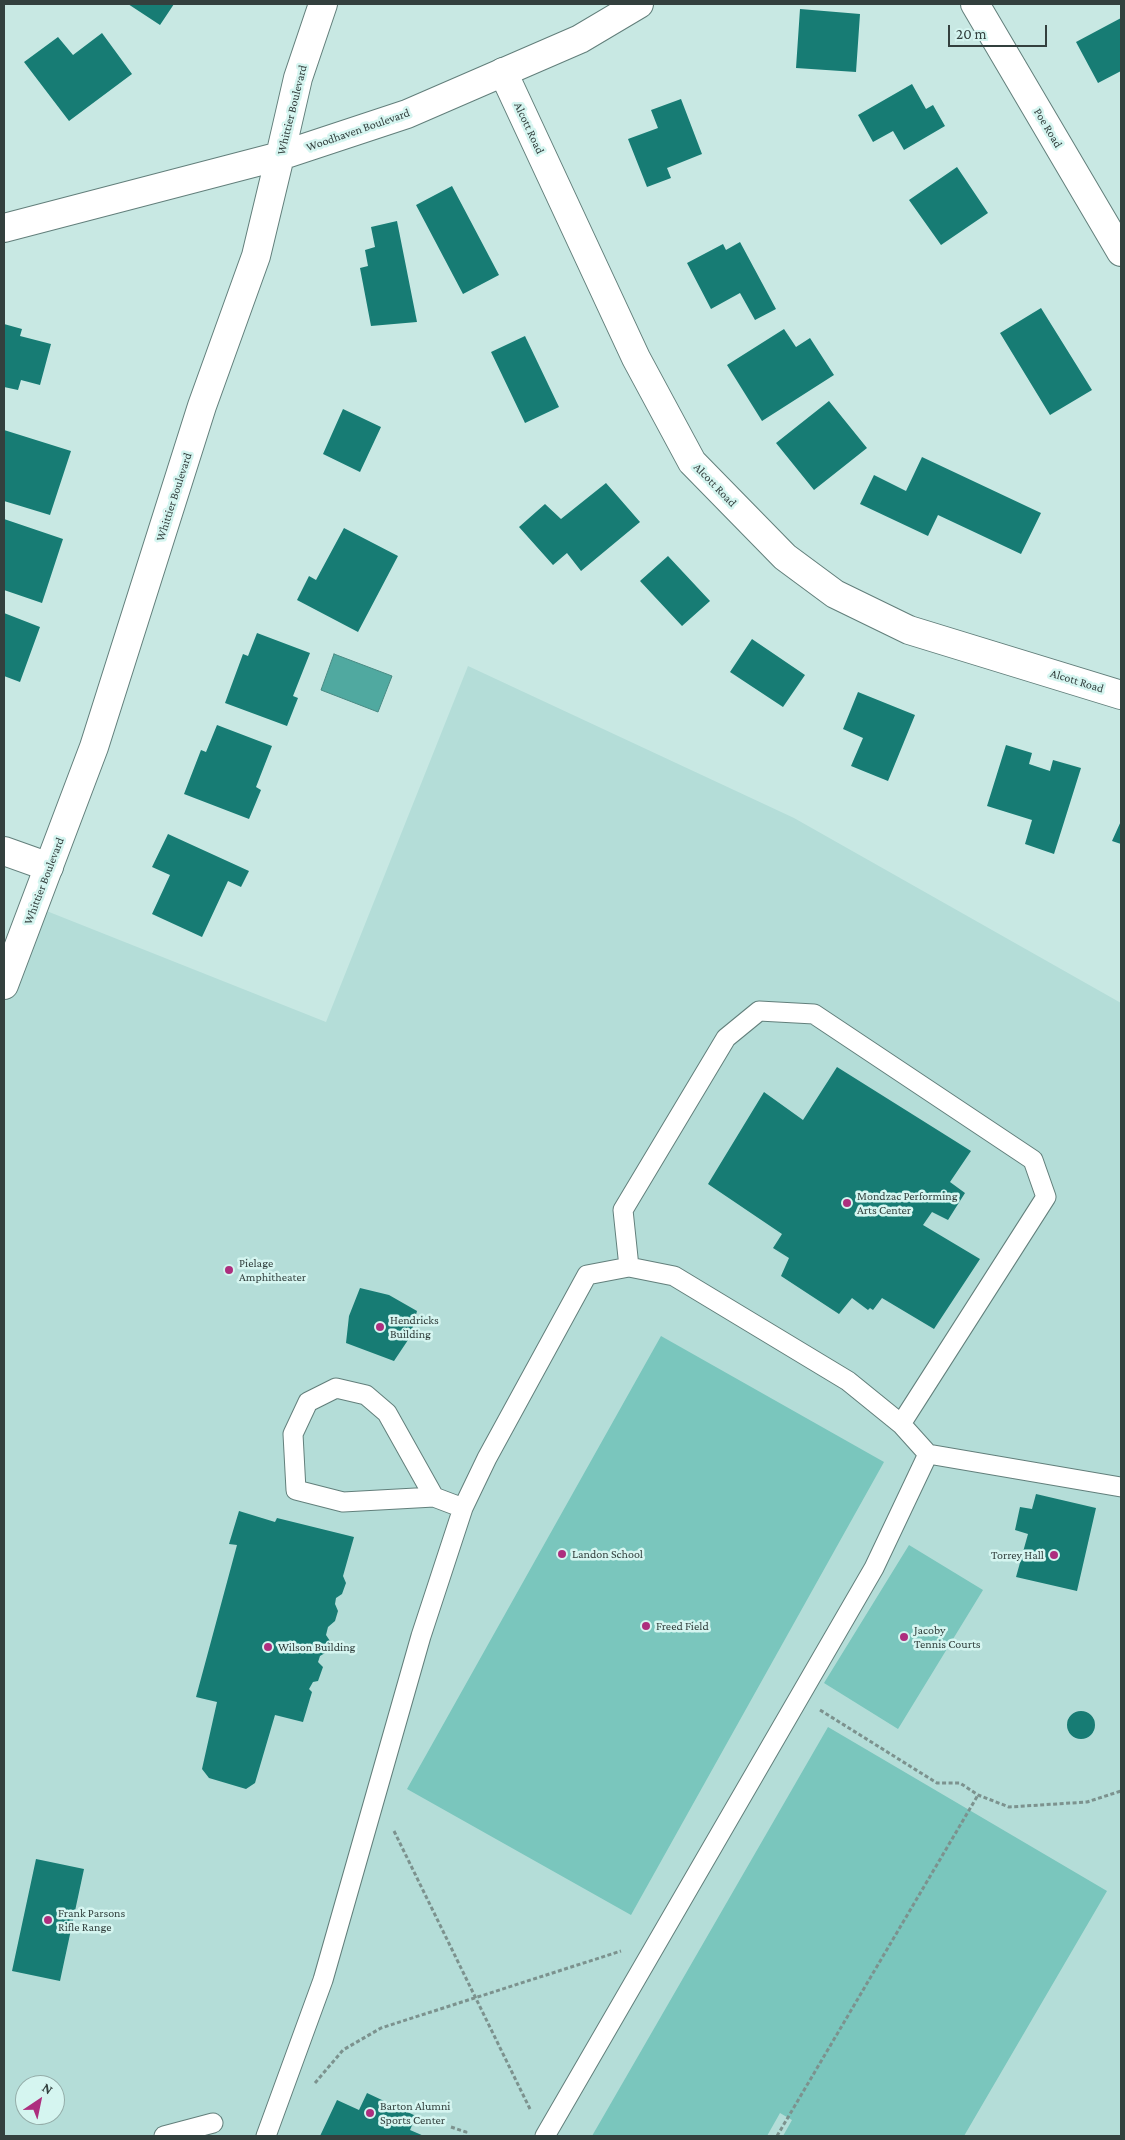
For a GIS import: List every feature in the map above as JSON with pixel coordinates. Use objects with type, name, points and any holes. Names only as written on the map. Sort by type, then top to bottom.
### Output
[{"type":"street","name":"Whittier Boulevard","points":[[4,984],[94,747],[202,406],[256,256],[298,78],[323,4]]},
{"type":"street","name":"Woodhaven Boulevard","points":[[4,228],[280,156],[407,114],[580,39],[639,4]]},
{"type":"street","name":"Poe Road","points":[[975,4],[1121,252]]},
{"type":"street","name":"Alcott Road","points":[[503,72],[636,358],[692,462],[785,557],[835,594],[909,630],[1121,695]]},
{"type":"street","points":[[4,851],[49,867]]},
{"type":"lane","points":[[630,1267],[623,1210],[726,1038],[759,1011],[814,1014],[1033,1160],[1046,1197],[901,1424]]},
{"type":"lane","points":[[266,2136],[323,1980],[421,1636],[463,1508],[487,1458],[588,1275],[630,1267],[674,1276],[848,1381],[901,1424],[928,1454],[1121,1487]]},
{"type":"lane","points":[[434,1497],[387,1413],[366,1395],[336,1388],[308,1402],[293,1434],[296,1490],[343,1502],[434,1497],[463,1508]]},
{"type":"lane","points":[[545,2136],[874,1568],[928,1454]]},
{"type":"lane","points":[[164,2136],[213,2123]]},
{"type":"path","points":[[816,1707],[936,1783],[960,1783],[978,1795],[1009,1807],[1086,1802],[1121,1791]]},
{"type":"path","points":[[376,1795],[531,2110]]},
{"type":"path","points":[[777,2136],[978,1795]]},
{"type":"path","points":[[312,2086],[343,2050],[381,2028],[660,1938]]},
{"type":"path","points":[[451,2127],[466,2132],[464,2136]]},
{"type":"shaded area","points":[[334,654],[392,676],[378,712],[321,690]]},
{"type":"shaded area","name":"Landon School","points":[[468,666],[794,818],[1121,1003],[1121,2136],[4,2136],[4,985],[34,906],[326,1022]]},
{"type":"shaded area","name":"Freed Field","points":[[661,1336],[884,1462],[631,1915],[407,1789]]},
{"type":"shaded area","name":"Jacoby Tennis Courts","points":[[909,1545],[983,1590],[898,1729],[824,1683]]},
{"type":"shaded area","points":[[828,1727],[1107,1891],[964,2136],[783,2136],[792,2120],[780,2113],[767,2136],[592,2136]]},
{"type":"building","points":[[128,4],[174,4],[160,25]]},
{"type":"building","points":[[800,9],[860,14],[856,72],[796,68]]},
{"type":"building","points":[[1121,18],[1121,71],[1098,83],[1076,42]]},
{"type":"building","points":[[102,33],[132,74],[69,121],[24,62],[58,37],[73,55]]},
{"type":"building","points":[[912,84],[926,109],[933,105],[945,126],[904,150],[893,131],[873,142],[858,115]]},
{"type":"building","points":[[681,99],[702,154],[667,168],[671,178],[647,187],[628,139],[658,128],[651,110]]},
{"type":"building","points":[[957,167],[988,213],[941,245],[909,200]]},
{"type":"building","points":[[452,186],[499,275],[463,294],[416,205]]},
{"type":"building","points":[[397,221],[417,322],[371,326],[360,268],[368,266],[365,250],[375,247],[371,227]]},
{"type":"building","points":[[740,242],[776,309],[755,320],[740,293],[711,309],[687,263],[723,244],[726,250]]},
{"type":"building","points":[[1041,308],[1092,390],[1050,415],[1000,333]]},
{"type":"building","points":[[4,324],[22,329],[20,336],[51,344],[40,385],[21,380],[18,390],[4,387]]},
{"type":"building","points":[[784,329],[796,347],[810,338],[834,375],[762,421],[727,365]]},
{"type":"building","points":[[525,336],[559,407],[525,423],[491,352]]},
{"type":"building","points":[[829,401],[867,448],[814,490],[776,443]]},
{"type":"building","points":[[343,409],[381,427],[360,472],[323,454]]},
{"type":"building","points":[[4,430],[71,451],[50,515],[4,501]]},
{"type":"building","points":[[922,457],[1041,513],[1021,554],[938,515],[928,536],[860,504],[874,475],[906,491]]},
{"type":"building","points":[[606,483],[640,522],[581,571],[567,553],[553,565],[519,527],[545,504],[561,519]]},
{"type":"building","points":[[4,519],[63,539],[42,603],[4,590]]},
{"type":"building","points":[[344,528],[398,556],[358,632],[297,600],[309,576],[316,580]]},
{"type":"building","points":[[668,556],[710,601],[682,626],[640,581]]},
{"type":"building","points":[[4,613],[40,627],[20,682],[4,676]]},
{"type":"building","points":[[257,633],[310,653],[293,696],[298,698],[287,726],[225,703],[243,654],[248,656]]},
{"type":"building","points":[[752,639],[805,675],[783,707],[730,672]]},
{"type":"building","points":[[858,692],[915,715],[888,781],[851,766],[863,738],[843,729]]},
{"type":"building","points":[[217,725],[272,746],[256,787],[261,790],[249,819],[184,794],[201,750],[206,752]]},
{"type":"building","points":[[1006,745],[1032,753],[1029,764],[1050,771],[1053,760],[1081,768],[1054,854],[1025,844],[1032,820],[987,806]]},
{"type":"building","points":[[1121,821],[1121,844],[1112,841]]},
{"type":"building","points":[[168,834],[249,871],[241,887],[228,881],[202,937],[152,914],[170,875],[152,867]]},
{"type":"building","name":"Mondzac Performing Arts Center","points":[[837,1067],[971,1151],[950,1182],[965,1193],[948,1220],[932,1212],[923,1225],[980,1259],[934,1329],[882,1298],[873,1310],[870,1308],[868,1310],[852,1298],[839,1314],[781,1276],[789,1258],[773,1248],[782,1234],[708,1184],[764,1092],[803,1120]]},
{"type":"building","name":"Hendricks Building","points":[[360,1288],[389,1295],[417,1311],[410,1337],[394,1361],[346,1343],[349,1316]]},
{"type":"building","name":"Torrey Hall","points":[[1036,1494],[1096,1508],[1077,1591],[1016,1577],[1028,1534],[1015,1530],[1020,1507],[1032,1509]]},
{"type":"building","name":"Wilson Building","points":[[239,1511],[275,1522],[277,1518],[354,1537],[343,1576],[346,1583],[342,1594],[336,1598],[335,1604],[338,1611],[335,1621],[328,1627],[326,1635],[330,1641],[325,1653],[320,1656],[318,1662],[323,1667],[318,1681],[313,1682],[309,1689],[312,1692],[303,1722],[275,1715],[255,1783],[246,1789],[209,1778],[202,1769],[217,1702],[196,1697],[237,1545],[229,1544]]},
{"type":"building","points":[[1081,1711],[1091,1715],[1095,1725],[1091,1735],[1081,1739],[1071,1735],[1067,1725],[1071,1715]]},
{"type":"building","name":"Frank Parsons Rifle Range","points":[[36,1859],[84,1869],[60,1981],[12,1971]]},
{"type":"building","name":"Barton Alumni Sports Center","points":[[367,2093],[416,2116],[410,2130],[424,2136],[320,2136],[337,2100],[359,2110]]},
{"type":"place","name":"Mondzac Performing Arts Center","points":[[847,1203]]},
{"type":"place","name":"Pielage Amphitheater","points":[[229,1270]]},
{"type":"place","name":"Hendricks Building","points":[[380,1327]]},
{"type":"place","name":"Landon School","points":[[562,1554]]},
{"type":"place","name":"Torrey Hall","points":[[1054,1555]]},
{"type":"place","name":"Freed Field","points":[[646,1626]]},
{"type":"place","name":"Jacoby Tennis Courts","points":[[904,1637]]},
{"type":"place","name":"Wilson Building","points":[[268,1647]]},
{"type":"place","name":"Frank Parsons Rifle Range","points":[[48,1920]]},
{"type":"place","name":"Barton Alumni Sports Center","points":[[370,2113]]}]
